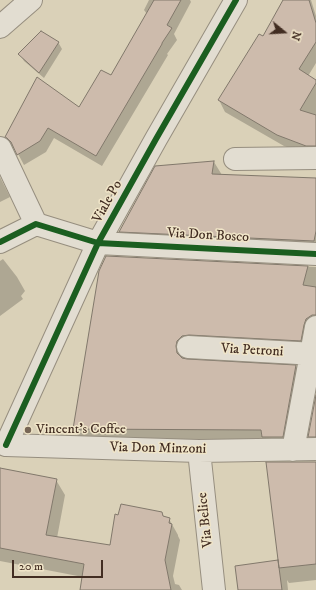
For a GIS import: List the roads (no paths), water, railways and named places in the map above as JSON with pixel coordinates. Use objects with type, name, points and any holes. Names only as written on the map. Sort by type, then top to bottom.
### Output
[{"type":"street","points":[[0,27],[31,0]]},
{"type":"street","name":"Viale Po","points":[[3,444],[98,243],[236,0]]},
{"type":"street","points":[[0,148],[36,224],[0,242]]},
{"type":"street","points":[[235,159],[316,158]]},
{"type":"street","name":"Via Don Bosco","points":[[36,224],[98,243],[316,254]]},
{"type":"street","points":[[292,450],[313,354],[316,327]]},
{"type":"street","name":"Via Petroni","points":[[188,347],[313,354]]},
{"type":"street","name":"Via Don Minzoni","points":[[3,444],[199,451],[316,449]]},
{"type":"street","name":"Via Belice","points":[[199,451],[214,590]]},
{"type":"place","name":"Vincent's Coffee","points":[[28,430]]}]
